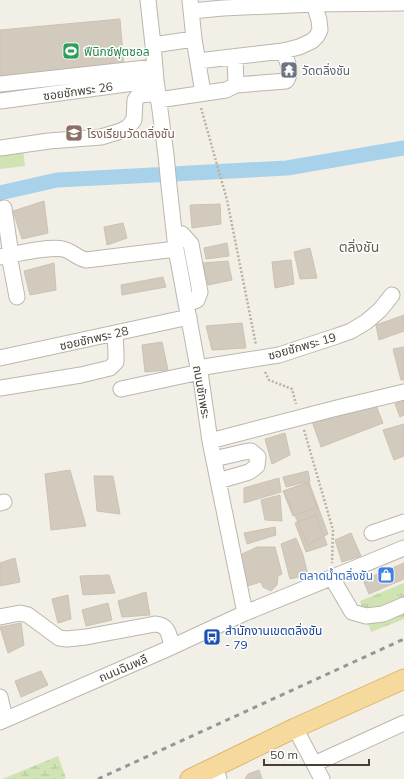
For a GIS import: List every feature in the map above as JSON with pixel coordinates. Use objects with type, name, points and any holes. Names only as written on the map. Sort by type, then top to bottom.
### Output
[{"type":"main road","points":[[190,779],[217,773],[295,728],[404,679]]},
{"type":"street","name":"ถนนชักพระ","points":[[148,0],[156,85],[166,155],[168,186],[176,249],[199,370],[210,441],[245,613]]},
{"type":"street","points":[[200,94],[198,61],[194,39],[191,5],[404,3]]},
{"type":"street","points":[[198,61],[283,51],[299,47],[312,41],[320,30],[319,20],[314,4]]},
{"type":"street","points":[[153,45],[194,39]]},
{"type":"street","points":[[0,84],[156,85],[200,94],[226,90],[236,85],[286,80],[289,76],[289,67],[283,51]]},
{"type":"street","points":[[235,57],[236,85]]},
{"type":"street","points":[[0,148],[49,141],[100,137],[121,131],[128,127],[134,120],[135,100],[137,97],[156,85]]},
{"type":"street","name":"ซอยชักพระ 26","points":[[0,101],[156,85]]},
{"type":"street","points":[[4,208],[7,256],[17,298]]},
{"type":"street","points":[[175,233],[182,234],[191,244],[200,292],[197,300],[188,310]]},
{"type":"street","points":[[7,256],[43,249],[57,248],[66,250],[79,258],[86,260],[176,249]]},
{"type":"street","name":"ซอยชักพระ 19","points":[[121,389],[199,370],[279,355],[351,331],[366,322],[380,310],[392,295]]},
{"type":"street","name":"ซอยชักพระ 28","points":[[0,358],[115,333],[188,310]]},
{"type":"street","points":[[0,388],[81,375],[110,368],[116,362],[115,333]]},
{"type":"street","points":[[210,441],[404,392]]},
{"type":"street","points":[[214,459],[251,451],[258,457],[257,466],[249,472],[218,481]]},
{"type":"street","points":[[372,533],[404,522]]},
{"type":"street","points":[[245,613],[404,548]]},
{"type":"street","points":[[332,578],[352,612],[366,616],[383,614],[404,605]]},
{"type":"street","points":[[0,617],[20,613],[28,615],[59,638],[67,639],[86,637],[155,624],[161,625],[167,629],[172,647]]},
{"type":"street","name":"ถนนฉิมพลี","points":[[3,721],[172,647],[245,613]]},
{"type":"street","points":[[0,697],[3,721]]},
{"type":"street","points":[[314,764],[404,723]]},
{"type":"street","points":[[295,728],[322,779]]},
{"type":"path","points":[[200,94],[210,142],[227,200],[259,358],[269,380],[292,389],[333,530],[332,578]]},
{"type":"green space","points":[[23,149],[25,166],[0,169],[0,152]]},
{"type":"green space","points":[[404,583],[404,619],[371,632],[360,601]]},
{"type":"green space","points":[[58,756],[66,778],[64,779],[2,779]]},
{"type":"building","name":"ฟีนิกซ์ฟุตซอล","points":[[120,19],[124,67],[0,77],[0,30]]},
{"type":"building","points":[[44,201],[48,233],[22,239],[13,211]]},
{"type":"building","points":[[220,204],[221,224],[192,228],[190,205]]},
{"type":"building","points":[[123,223],[127,238],[107,245],[104,227]]},
{"type":"building","points":[[227,243],[229,256],[206,259],[204,248]]},
{"type":"building","points":[[310,248],[317,278],[300,279],[294,252]]},
{"type":"building","points":[[291,260],[294,284],[275,288],[272,262]]},
{"type":"building","points":[[228,261],[232,280],[208,285],[203,263]]},
{"type":"building","points":[[54,263],[56,290],[30,295],[24,271]]},
{"type":"building","points":[[163,277],[166,287],[122,295],[121,285]]},
{"type":"building","points":[[404,315],[404,331],[379,340],[376,325]]},
{"type":"building","points":[[242,323],[246,348],[212,350],[206,326]]},
{"type":"building","points":[[162,342],[168,370],[145,372],[142,345]]},
{"type":"building","points":[[404,347],[404,380],[401,380],[393,349]]},
{"type":"building","points":[[404,400],[404,415],[400,417],[395,404]]},
{"type":"building","points":[[375,403],[383,423],[321,447],[312,421]]},
{"type":"building","points":[[404,424],[404,456],[394,460],[383,430]]},
{"type":"building","points":[[285,433],[290,455],[272,464],[265,439]]},
{"type":"building","points":[[70,470],[86,526],[51,530],[45,474]]},
{"type":"building","points":[[308,471],[310,481],[286,487],[283,477]]},
{"type":"building","points":[[94,476],[113,476],[120,514],[97,511]]},
{"type":"building","points":[[279,478],[281,492],[244,503],[244,488]]},
{"type":"building","points":[[309,482],[328,534],[308,545],[284,491]]},
{"type":"building","points":[[307,483],[317,507],[293,516],[283,491]]},
{"type":"building","points":[[280,495],[282,521],[265,520],[261,500]]},
{"type":"building","points":[[316,515],[327,545],[306,552],[295,523]]},
{"type":"building","points":[[275,527],[276,535],[247,544],[244,533]]},
{"type":"building","points":[[351,533],[361,556],[342,562],[335,540]]},
{"type":"building","points":[[296,538],[303,555],[308,575],[290,579],[281,544]]},
{"type":"building","points":[[257,547],[275,547],[282,574],[278,576],[277,585],[271,591],[263,587],[261,582],[244,587],[238,556]]},
{"type":"building","points":[[15,558],[20,582],[0,586],[0,563]]},
{"type":"building","points":[[404,563],[404,579],[369,594],[363,580]]},
{"type":"building","points":[[109,575],[115,593],[83,595],[80,576]]},
{"type":"building","points":[[146,592],[150,615],[122,617],[118,601]]},
{"type":"building","points":[[68,595],[71,619],[58,623],[52,599]]},
{"type":"building","points":[[108,603],[112,620],[86,626],[82,610]]},
{"type":"building","points":[[21,623],[24,645],[8,653],[0,627]]},
{"type":"building","points":[[41,671],[48,685],[21,697],[15,681]]},
{"type":"building","points":[[259,770],[262,779],[245,779],[248,774]]},
{"type":"waterway","points":[[0,193],[57,180],[287,168],[404,148]]},
{"type":"railway","points":[[98,779],[404,639]]},
{"type":"place","name":"ฟีนิกซ์ฟุตซอล","points":[[71,51]]},
{"type":"place","name":"วัดตลิ่งชัน","points":[[289,70]]},
{"type":"place","name":"โรงเรียนวัดตลิ่งชัน","points":[[74,133]]},
{"type":"place","name":"ตลาดน้ำตลิ่งชัน","points":[[386,575]]},
{"type":"place","name":"สำนักงานเขตตลิ่งชัน - 79","points":[[212,637]]},
{"type":"district","name":"ตลิ่งชัน","points":[[359,247]]}]
